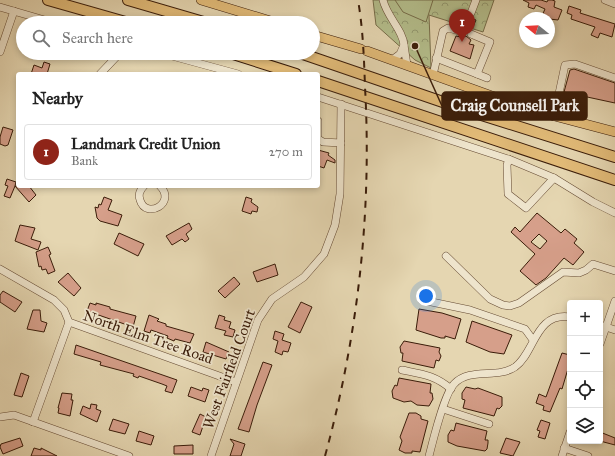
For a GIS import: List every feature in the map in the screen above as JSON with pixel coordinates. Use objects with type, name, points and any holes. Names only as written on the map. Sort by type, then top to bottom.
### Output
[{"type":"highway","points":[[48,0],[104,16]]},
{"type":"highway","points":[[128,0],[183,16]]},
{"type":"highway","points":[[252,60],[290,72]]},
{"type":"highway","points":[[320,60],[472,112],[615,157]]},
{"type":"highway","points":[[320,82],[615,180]]},
{"type":"main road","points":[[201,0],[253,16]]},
{"type":"main road","points":[[320,37],[364,50],[554,117],[615,132]]},
{"type":"street","points":[[383,0],[389,17],[400,33],[404,45],[407,66]]},
{"type":"street","points":[[471,13],[476,0]]},
{"type":"street","points":[[605,0],[615,4]]},
{"type":"street","points":[[0,7],[31,16]]},
{"type":"street","points":[[0,52],[14,11]]},
{"type":"street","points":[[433,75],[442,35],[445,29],[448,28],[463,32]]},
{"type":"street","points":[[471,34],[490,42],[478,74]]},
{"type":"street","points":[[392,60],[400,54],[404,45]]},
{"type":"street","points":[[436,58],[487,78]]},
{"type":"street","points":[[102,72],[113,60]]},
{"type":"street","points":[[186,60],[228,72]]},
{"type":"street","points":[[554,117],[565,65],[575,64],[615,78]]},
{"type":"street","points":[[320,98],[509,159],[554,178],[593,202],[615,213]]},
{"type":"street","name":"West Fairfield Court","points":[[211,456],[258,320],[263,310],[272,299],[304,277],[324,254],[335,225],[340,194],[341,104]]},
{"type":"street","points":[[320,140],[323,142],[341,143]]},
{"type":"street","points":[[509,159],[507,165],[508,194],[526,208],[554,178]]},
{"type":"street","points":[[142,188],[140,191],[139,199],[143,206],[151,209],[160,207],[165,200],[164,191],[162,188]]},
{"type":"street","points":[[446,256],[490,298],[503,305],[518,303],[563,272],[579,273],[586,270],[593,264],[615,271]]},
{"type":"street","name":"North Elm Tree Road","points":[[0,269],[54,300],[64,310],[69,322],[236,382]]},
{"type":"street","points":[[422,300],[470,310],[525,329],[533,340]]},
{"type":"street","points":[[615,301],[603,326],[615,330]]},
{"type":"street","points":[[429,456],[443,410],[454,384],[466,376],[502,371],[515,367],[526,353],[536,334],[550,321],[567,316]]},
{"type":"street","points":[[33,422],[69,322]]},
{"type":"street","points":[[402,370],[430,375],[441,380],[451,389]]},
{"type":"street","points":[[443,410],[489,424]]},
{"type":"street","points":[[0,417],[14,415],[129,456]]},
{"type":"street","points":[[562,456],[567,440]]},
{"type":"street","points":[[564,448],[588,456]]},
{"type":"green space","points":[[373,0],[494,0],[483,32],[429,15],[431,68],[415,60],[376,25]]},
{"type":"green space","points":[[395,0],[433,0],[426,22],[403,12]]},
{"type":"building","points":[[523,0],[541,0],[547,2],[548,0],[552,0],[555,1],[554,7],[562,10],[558,20],[555,20],[555,12],[544,12],[545,9],[536,5],[534,9],[528,7],[529,3]]},
{"type":"building","points":[[569,6],[581,10],[580,13],[615,24],[612,37],[600,33],[598,38],[591,35],[595,27],[571,19],[572,15],[567,13]]},
{"type":"building","points":[[468,17],[476,20],[472,29],[468,30],[465,27]]},
{"type":"building","points":[[456,36],[466,36],[471,40],[469,44],[474,45],[470,59],[450,51]]},
{"type":"building","points":[[44,62],[50,64],[48,72],[32,72],[34,65],[42,68]]},
{"type":"building","points":[[574,69],[615,83],[615,103],[564,92],[570,70]]},
{"type":"building","points":[[3,127],[13,130],[8,145],[5,146],[0,144],[0,137]]},
{"type":"building","points":[[320,151],[329,153],[328,155],[335,160],[335,163],[327,160],[324,168],[320,167]]},
{"type":"building","points":[[7,179],[16,182],[10,198],[4,196],[8,186],[5,185]]},
{"type":"building","points":[[17,188],[31,188],[36,195],[29,202]]},
{"type":"building","points":[[104,197],[112,200],[108,210],[122,215],[118,226],[100,221],[97,218],[95,207],[98,208],[99,204],[101,205]]},
{"type":"building","points":[[246,197],[252,199],[251,202],[258,207],[257,212],[252,211],[251,214],[242,211]]},
{"type":"building","points":[[537,213],[561,233],[565,229],[577,239],[574,243],[584,252],[573,265],[564,258],[546,278],[536,285],[520,271],[535,254],[511,232],[515,227],[520,232]],"holes":[[[539,234],[547,241],[540,249],[531,242]]]},
{"type":"building","points":[[189,223],[192,229],[186,234],[189,239],[185,242],[182,239],[172,245],[166,236]]},
{"type":"building","points":[[20,225],[35,228],[31,239],[41,242],[38,250],[15,241]]},
{"type":"building","points":[[119,233],[144,244],[138,256],[114,244]]},
{"type":"building","points":[[48,247],[51,254],[49,255],[55,271],[48,274],[46,269],[42,270],[41,266],[39,267],[36,252]]},
{"type":"building","points":[[275,264],[278,275],[257,282],[253,272]]},
{"type":"building","points":[[68,273],[81,288],[74,296],[58,282]]},
{"type":"building","points":[[234,277],[240,284],[225,298],[218,291]]},
{"type":"building","points":[[3,291],[22,302],[15,312],[0,302],[0,295]]},
{"type":"building","points":[[301,302],[312,307],[300,333],[288,327]]},
{"type":"building","points":[[90,303],[96,305],[96,303],[110,307],[110,309],[136,316],[133,327],[87,311]]},
{"type":"building","points":[[419,309],[442,313],[461,319],[455,339],[445,336],[445,338],[441,338],[416,330]]},
{"type":"building","points":[[33,310],[40,310],[41,321],[47,323],[44,332],[27,329]]},
{"type":"building","points":[[149,315],[159,319],[157,321],[166,324],[166,326],[194,334],[190,343],[175,339],[174,341],[167,338],[168,336],[151,330],[150,333],[144,331]]},
{"type":"building","points":[[219,315],[225,317],[224,320],[231,322],[229,328],[235,330],[233,337],[224,335],[226,331],[215,328]]},
{"type":"building","points":[[472,321],[512,335],[504,354],[490,352],[466,342]]},
{"type":"building","points":[[275,331],[284,334],[282,340],[291,343],[288,352],[283,351],[282,355],[275,352],[278,341],[273,339]]},
{"type":"building","points":[[404,341],[440,348],[439,352],[441,356],[439,361],[436,360],[434,368],[402,361],[403,353],[401,353],[400,347]]},
{"type":"building","points":[[206,342],[229,352],[226,359],[203,352]]},
{"type":"building","points":[[76,345],[177,380],[172,393],[165,391],[167,386],[162,384],[139,376],[138,378],[133,376],[134,374],[100,365],[101,362],[74,354]]},
{"type":"building","points":[[562,353],[567,354],[567,372],[562,389],[560,388],[550,412],[543,410],[544,406],[536,403],[539,394],[546,397]]},
{"type":"building","points":[[263,362],[272,365],[249,432],[238,429]]},
{"type":"building","points":[[21,373],[29,376],[22,397],[14,395]]},
{"type":"building","points":[[399,378],[431,384],[430,393],[432,393],[433,399],[429,406],[417,405],[411,401],[404,402],[393,398],[392,391],[395,385],[397,386]]},
{"type":"building","points":[[191,387],[202,391],[203,388],[209,390],[205,402],[188,396]]},
{"type":"building","points":[[466,387],[475,389],[478,388],[502,397],[502,406],[499,409],[497,408],[494,416],[463,408],[465,400],[462,399],[462,393]]},
{"type":"building","points":[[62,393],[72,394],[71,400],[73,400],[70,416],[58,413]]},
{"type":"building","points":[[91,404],[97,405],[96,409],[101,411],[97,422],[80,414],[83,406],[90,409]]},
{"type":"building","points":[[409,413],[416,413],[421,416],[421,419],[428,421],[420,452],[412,451],[412,453],[405,453],[399,450],[402,441],[400,437]]},
{"type":"building","points":[[200,414],[206,417],[200,435],[192,432]]},
{"type":"building","points":[[113,419],[129,424],[125,434],[109,430]]},
{"type":"building","points":[[541,420],[550,423],[545,439],[538,437],[540,431],[537,430]]},
{"type":"building","points":[[456,423],[487,431],[485,440],[488,440],[487,449],[485,451],[457,446],[448,442],[448,435],[451,430],[454,431]]},
{"type":"building","points":[[139,431],[154,436],[151,445],[136,441]]},
{"type":"building","points":[[603,433],[615,438],[615,445],[603,442]]},
{"type":"building","points":[[20,438],[23,446],[3,454],[0,447],[1,444]]},
{"type":"building","points":[[506,438],[520,442],[513,456],[500,453]]},
{"type":"building","points":[[230,439],[245,444],[241,456],[230,456],[234,444]]},
{"type":"building","points":[[193,445],[193,454],[174,454],[174,446]]},
{"type":"building","points":[[34,448],[41,450],[41,448],[57,456],[31,456]]},
{"type":"railway","points":[[325,456],[346,365],[354,319],[364,227],[367,134],[363,44],[358,0]]},
{"type":"place","name":"Landmark Credit Union","points":[[462,42]]},
{"type":"place","name":"Craig Counsell Park","points":[[415,46]]}]
